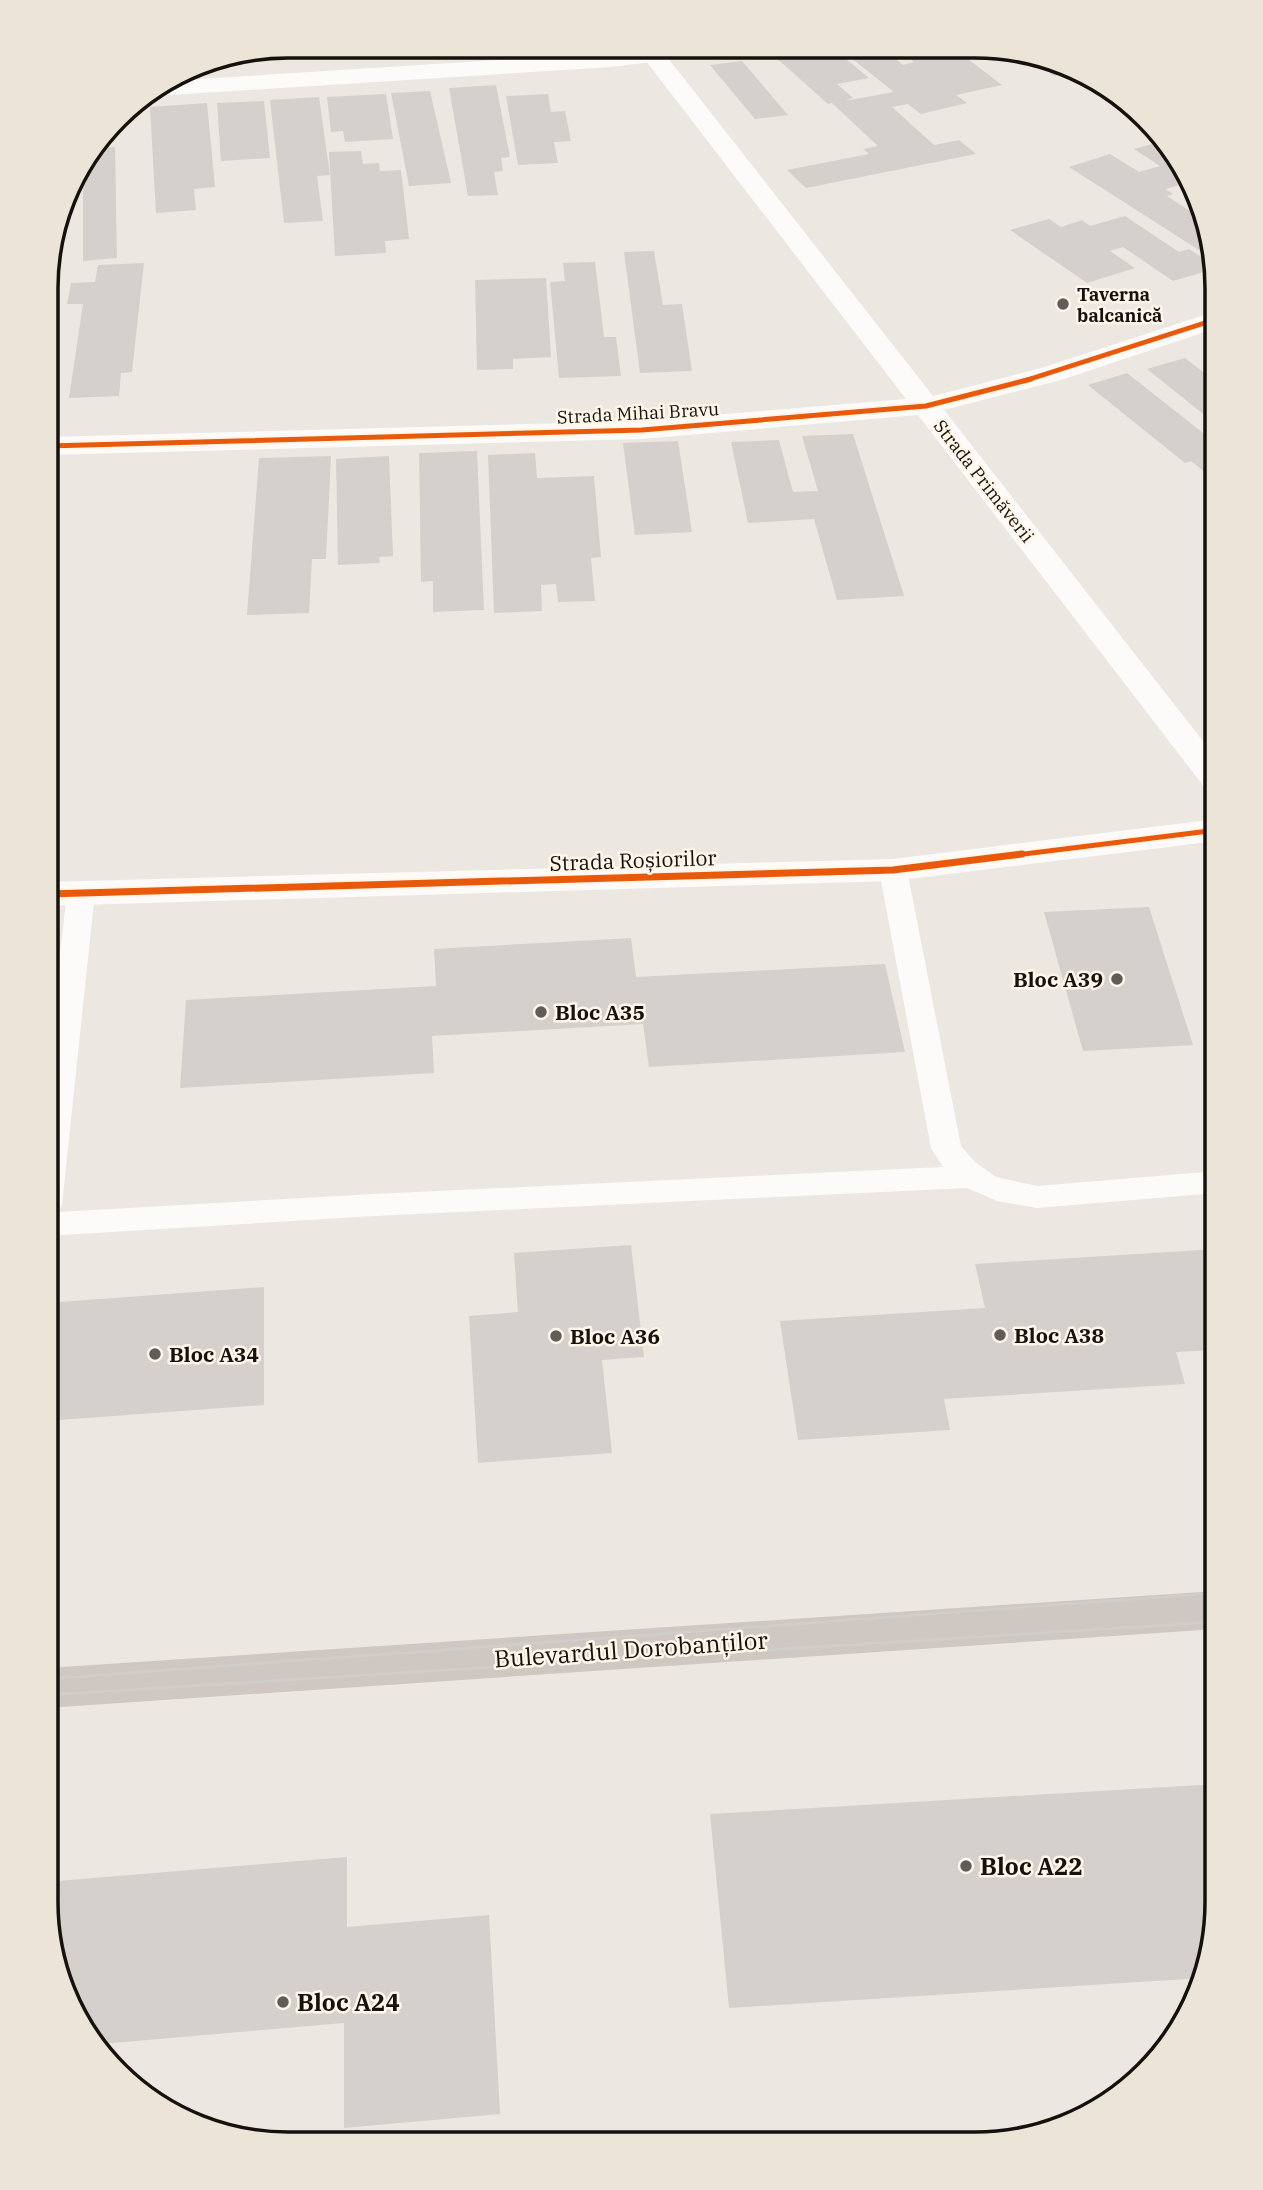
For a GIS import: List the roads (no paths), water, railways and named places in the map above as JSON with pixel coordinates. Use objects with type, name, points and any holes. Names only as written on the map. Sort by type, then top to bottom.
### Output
[{"type":"main road","name":"Bulevardul Dorobanților","points":[[58,1687],[1205,1611]]},
{"type":"street","points":[[173,88],[571,58]]},
{"type":"street","name":"Strada Primăverii","points":[[656,58],[1205,766]]},
{"type":"street","name":"Strada Mihai Bravu","points":[[58,446],[642,430],[926,406],[1051,374],[1205,323]]},
{"type":"street","name":"Strada Roșiorilor","points":[[64,893],[893,870],[1205,831]]},
{"type":"lane","points":[[893,870],[946,1148],[955,1164],[988,1187],[1011,1195],[1037,1197],[1205,1183]]},
{"type":"lane","points":[[58,997],[64,893]]},
{"type":"lane","points":[[58,1223],[970,1177]]},
{"type":"tram line","points":[[58,1678],[1205,1594]]},
{"type":"tram line","points":[[58,1694],[1205,1623]]},
{"type":"place","name":"Taverna balcanică","points":[[1063,304]]},
{"type":"place","name":"Bloc A39","points":[[1117,979]]},
{"type":"place","name":"Bloc A35","points":[[541,1012]]},
{"type":"place","name":"Bloc A38","points":[[1000,1335]]},
{"type":"place","name":"Bloc A36","points":[[556,1336]]},
{"type":"place","name":"Bloc A34","points":[[155,1354]]},
{"type":"place","name":"Bloc A22","points":[[966,1866]]},
{"type":"place","name":"Bloc A24","points":[[283,2002]]}]
